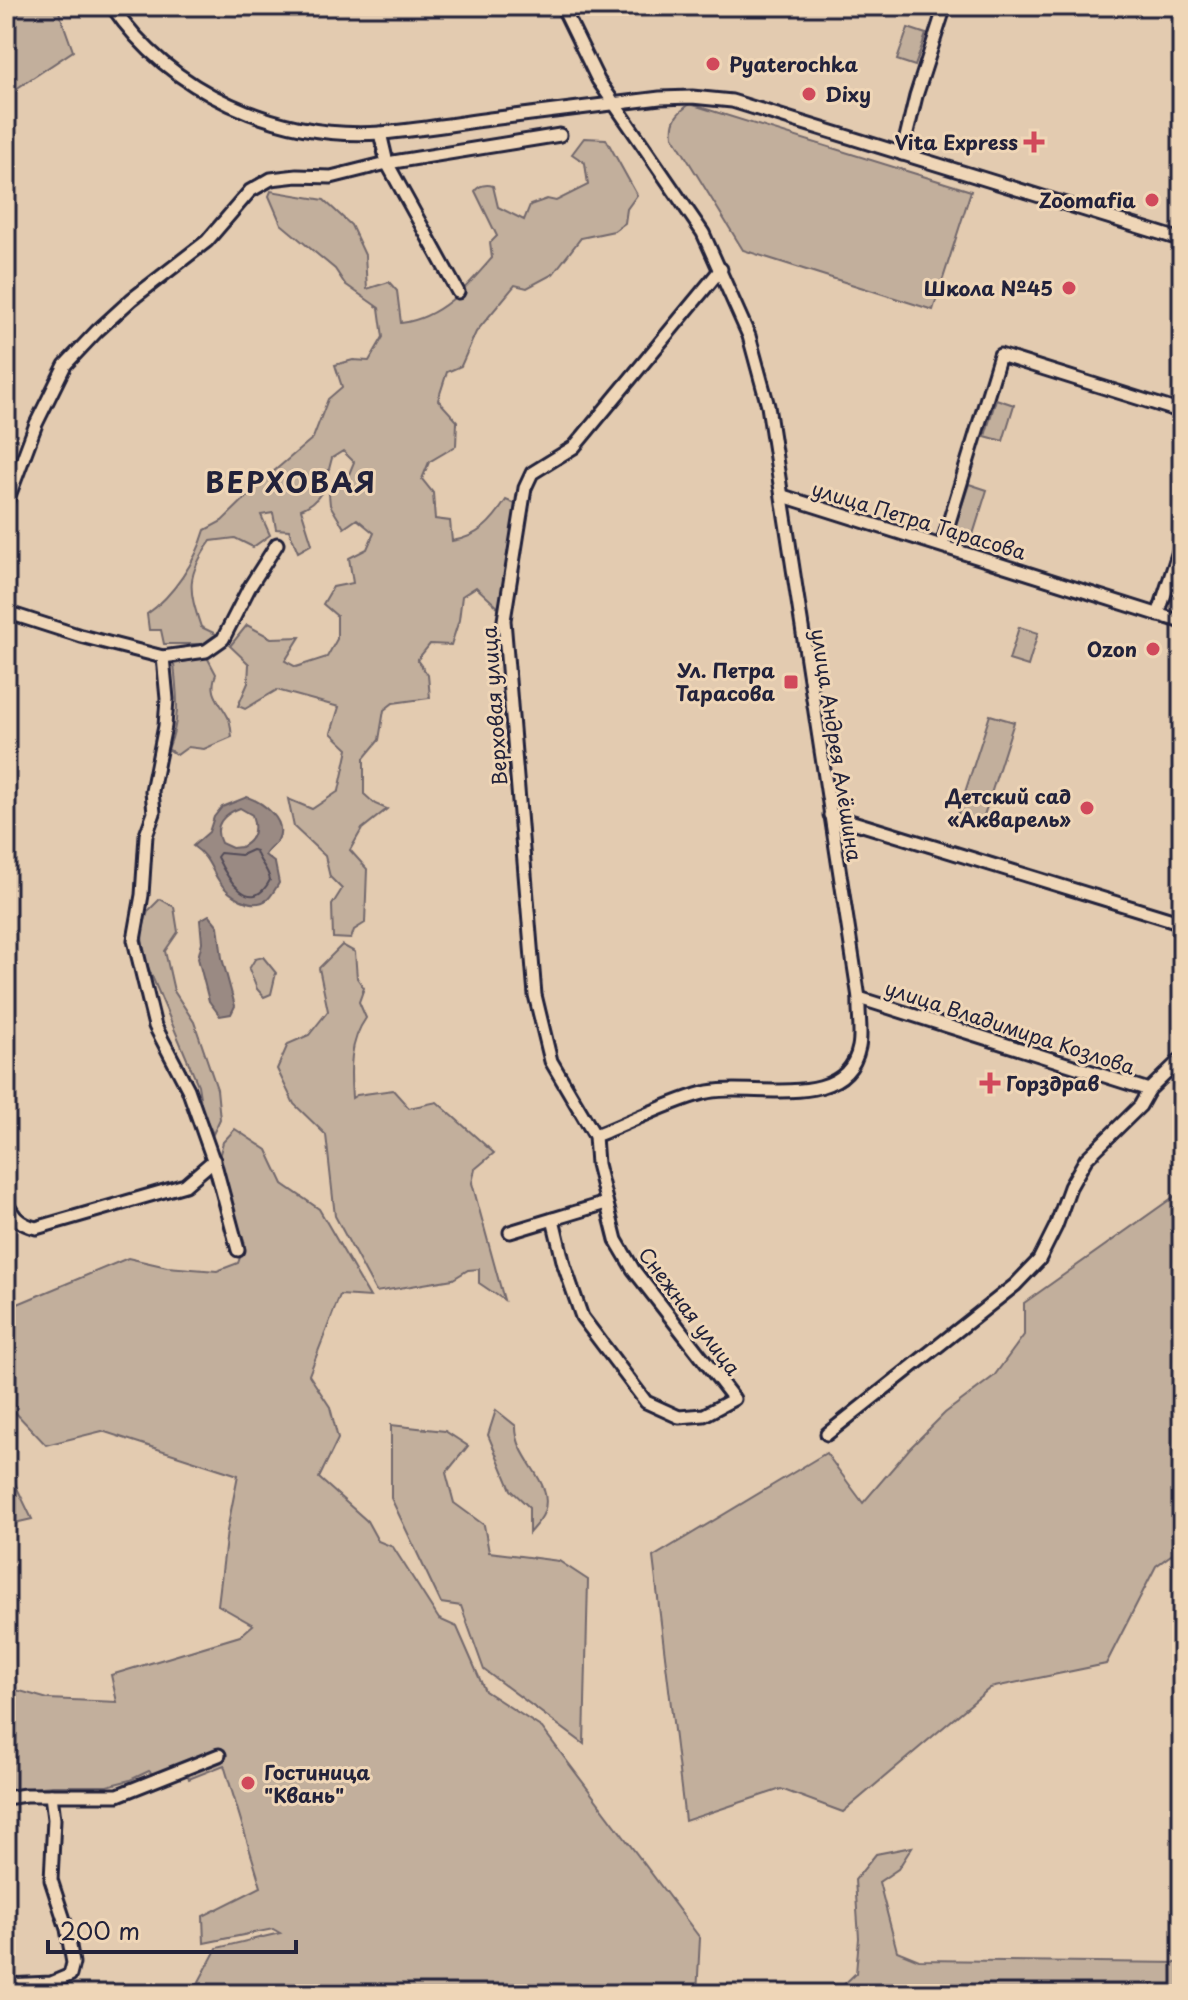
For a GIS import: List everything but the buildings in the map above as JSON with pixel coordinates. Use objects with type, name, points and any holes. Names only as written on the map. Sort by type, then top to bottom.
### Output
[{"type":"street","points":[[112,6],[147,47],[202,91],[236,108],[308,129],[380,133],[692,97],[732,101],[1182,240]]},
{"type":"street","points":[[562,6],[598,80],[614,105]]},
{"type":"street","points":[[902,154],[916,96],[945,6]]},
{"type":"street","name":"улица Петра Тарасова","points":[[614,105],[703,233],[721,269],[753,350],[768,406],[783,496],[1182,622]]},
{"type":"street","points":[[380,133],[387,163],[458,292]]},
{"type":"street","points":[[6,504],[36,424],[65,365],[132,299],[207,241],[250,191],[271,179],[331,177],[387,163],[560,135]]},
{"type":"street","name":"Верховая улица","points":[[595,1136],[551,1061],[535,995],[504,620],[525,488],[532,473],[574,447],[721,269]]},
{"type":"street","points":[[942,545],[1000,355],[1182,412]]},
{"type":"street","name":"улица Андрея Алёшина","points":[[595,1136],[705,1092],[818,1089],[839,1079],[854,1065],[860,1045],[859,998],[783,496]]},
{"type":"street","points":[[1158,615],[1182,542]]},
{"type":"street","points":[[6,612],[81,636],[163,657],[206,651],[223,639],[249,588],[277,544]]},
{"type":"street","points":[[163,657],[167,699],[165,726],[152,791],[154,813],[146,835],[142,895],[134,940],[155,1026],[188,1089],[214,1160],[238,1250]]},
{"type":"street","points":[[830,815],[1182,923]]},
{"type":"street","name":"улица Владимира Козлова","points":[[859,998],[1149,1090]]},
{"type":"street","points":[[827,1434],[1015,1285],[1039,1260],[1070,1187],[1086,1159],[1140,1106],[1149,1090],[1182,1058]]},
{"type":"street","name":"Снежная улица","points":[[553,1219],[564,1265],[582,1317],[646,1402],[679,1417],[704,1415],[734,1399],[633,1269],[616,1240],[597,1164],[595,1136]]},
{"type":"street","points":[[6,1202],[14,1217],[24,1225],[36,1228],[185,1185],[214,1160]]},
{"type":"street","points":[[510,1232],[606,1203]]},
{"type":"street","points":[[6,1798],[118,1795],[219,1755]]},
{"type":"street","points":[[6,1985],[59,1981],[70,1975],[73,1963],[67,1929],[51,1880],[54,1819],[51,1795]]},
{"type":"shaded area","points":[[6,6],[57,6],[73,51],[19,87],[6,106]]},
{"type":"shaded area","points":[[908,28],[926,34],[915,66],[897,60]]},
{"type":"shaded area","points":[[690,104],[971,191],[933,310],[743,250],[673,136],[676,117]]},
{"type":"shaded area","points":[[584,138],[606,139],[637,195],[627,209],[625,223],[614,231],[581,238],[553,274],[527,288],[515,285],[476,332],[461,366],[447,372],[438,400],[457,421],[456,446],[429,462],[422,479],[433,493],[435,519],[450,521],[452,541],[484,527],[506,500],[518,505],[501,610],[476,587],[462,596],[451,645],[430,644],[417,660],[428,675],[430,698],[393,703],[384,710],[379,740],[364,758],[364,794],[387,809],[362,829],[350,850],[367,869],[365,923],[354,930],[351,939],[333,938],[332,905],[342,889],[330,877],[325,856],[294,827],[288,799],[312,809],[339,791],[348,749],[331,733],[339,707],[277,690],[245,709],[238,706],[248,683],[249,664],[230,646],[247,625],[271,638],[300,637],[285,661],[296,667],[327,657],[337,639],[337,616],[323,604],[333,587],[353,583],[349,558],[367,549],[374,533],[357,519],[344,528],[330,505],[329,494],[347,479],[354,462],[343,451],[332,458],[320,495],[301,509],[312,544],[298,552],[289,530],[276,529],[273,513],[261,515],[270,535],[253,547],[235,538],[211,541],[197,563],[192,582],[201,627],[216,634],[203,644],[164,644],[161,630],[149,630],[147,614],[166,598],[182,577],[196,554],[205,530],[222,521],[313,438],[328,399],[342,387],[335,365],[353,360],[369,361],[383,337],[379,308],[345,284],[335,269],[281,224],[269,196],[271,191],[324,200],[351,225],[365,255],[367,289],[389,282],[397,291],[401,323],[441,308],[463,290],[492,258],[490,243],[497,236],[475,191],[483,186],[493,186],[498,207],[524,220],[530,205],[547,199],[556,201],[588,185],[585,163],[572,154]]},
{"type":"shaded area","points":[[996,399],[1014,405],[1003,441],[985,436]]},
{"type":"shaded area","points":[[969,484],[987,490],[971,541],[952,536]]},
{"type":"shaded area","points":[[1019,627],[1038,633],[1028,666],[1009,660]]},
{"type":"shaded area","points":[[207,657],[216,674],[214,692],[229,719],[232,737],[204,749],[188,747],[177,755],[168,749],[176,717],[174,664]]},
{"type":"shaded area","points":[[990,715],[1014,722],[980,828],[956,820]]},
{"type":"shaded area","points":[[160,899],[174,907],[178,932],[165,951],[174,991],[194,1022],[217,1089],[220,1119],[213,1134],[202,1110],[198,1085],[143,955],[142,932],[148,911]]},
{"type":"shaded area","points":[[342,945],[355,952],[357,978],[364,988],[359,1002],[366,1018],[354,1046],[352,1098],[393,1090],[409,1108],[437,1102],[494,1153],[475,1169],[472,1183],[504,1300],[479,1283],[479,1269],[468,1270],[453,1279],[376,1292],[335,1216],[326,1135],[294,1104],[277,1069],[288,1044],[309,1035],[328,1011],[319,968]]},
{"type":"shaded area","points":[[263,957],[276,973],[271,994],[264,997],[249,969],[255,959]]},
{"type":"shaded area","points":[[235,1129],[267,1150],[283,1184],[319,1209],[370,1297],[340,1295],[309,1375],[330,1407],[338,1439],[319,1478],[367,1521],[378,1541],[393,1547],[439,1619],[457,1627],[485,1691],[542,1728],[700,1938],[697,1994],[181,1994],[195,1989],[217,1948],[280,1933],[273,1929],[204,1943],[203,1916],[261,1887],[224,1765],[189,1779],[185,1765],[155,1776],[149,1771],[107,1786],[6,1790],[6,1687],[48,1699],[117,1702],[111,1675],[240,1636],[253,1625],[218,1605],[238,1475],[102,1431],[46,1445],[13,1410],[6,1409],[6,1299],[13,1306],[128,1258],[167,1267],[217,1271],[238,1263],[245,1244],[217,1165],[223,1142]]},
{"type":"shaded area","points":[[1182,1191],[1182,1547],[1156,1566],[1106,1664],[990,1688],[843,1812],[781,1789],[685,1821],[653,1557],[826,1453],[863,1503],[945,1413],[994,1376],[1024,1335],[1024,1303]]},
{"type":"shaded area","points":[[496,1410],[516,1426],[517,1438],[544,1490],[544,1512],[529,1533],[529,1507],[511,1490],[488,1435]]},
{"type":"shaded area","points":[[391,1425],[445,1431],[468,1446],[446,1473],[454,1503],[484,1525],[489,1552],[559,1561],[588,1580],[584,1744],[484,1670],[461,1606],[441,1603],[391,1498]]},
{"type":"shaded area","points":[[6,1465],[32,1519],[6,1525]]},
{"type":"shaded area","points":[[912,1847],[898,1869],[879,1882],[897,1951],[919,1960],[1182,1963],[1182,1994],[834,1994],[856,1973],[859,1938],[855,1880],[876,1854]]},
{"type":"water","points":[[247,797],[260,803],[277,819],[278,840],[265,855],[275,863],[279,883],[262,902],[241,900],[228,891],[193,846],[209,832],[214,817],[222,807]],"holes":[[[240,808],[252,815],[254,829],[249,841],[241,847],[232,848],[221,843],[219,826],[229,813]]]},
{"type":"water","points":[[209,915],[218,926],[222,958],[235,1006],[231,1014],[220,1016],[209,1001],[198,958],[202,942],[200,920]]},
{"type":"place","name":"Pyaterochka","points":[[713,64]]},
{"type":"place","name":"Dixy","points":[[809,94]]},
{"type":"place","name":"Vita Express","points":[[1034,142]]},
{"type":"place","name":"Zoomafia","points":[[1152,200]]},
{"type":"place","name":"Школа №45","points":[[1069,288]]},
{"type":"place","name":"Ozon","points":[[1153,649]]},
{"type":"place","name":"Ул. Петра Тарасова","points":[[791,682]]},
{"type":"place","name":"Детский сад «Акварель»","points":[[1087,808]]},
{"type":"place","name":"Горздрав","points":[[990,1083]]},
{"type":"place","name":"Гостиница \"Квань\"","points":[[248,1783]]},
{"type":"district","name":"ВЕРХОВАЯ","points":[[291,481]]}]
